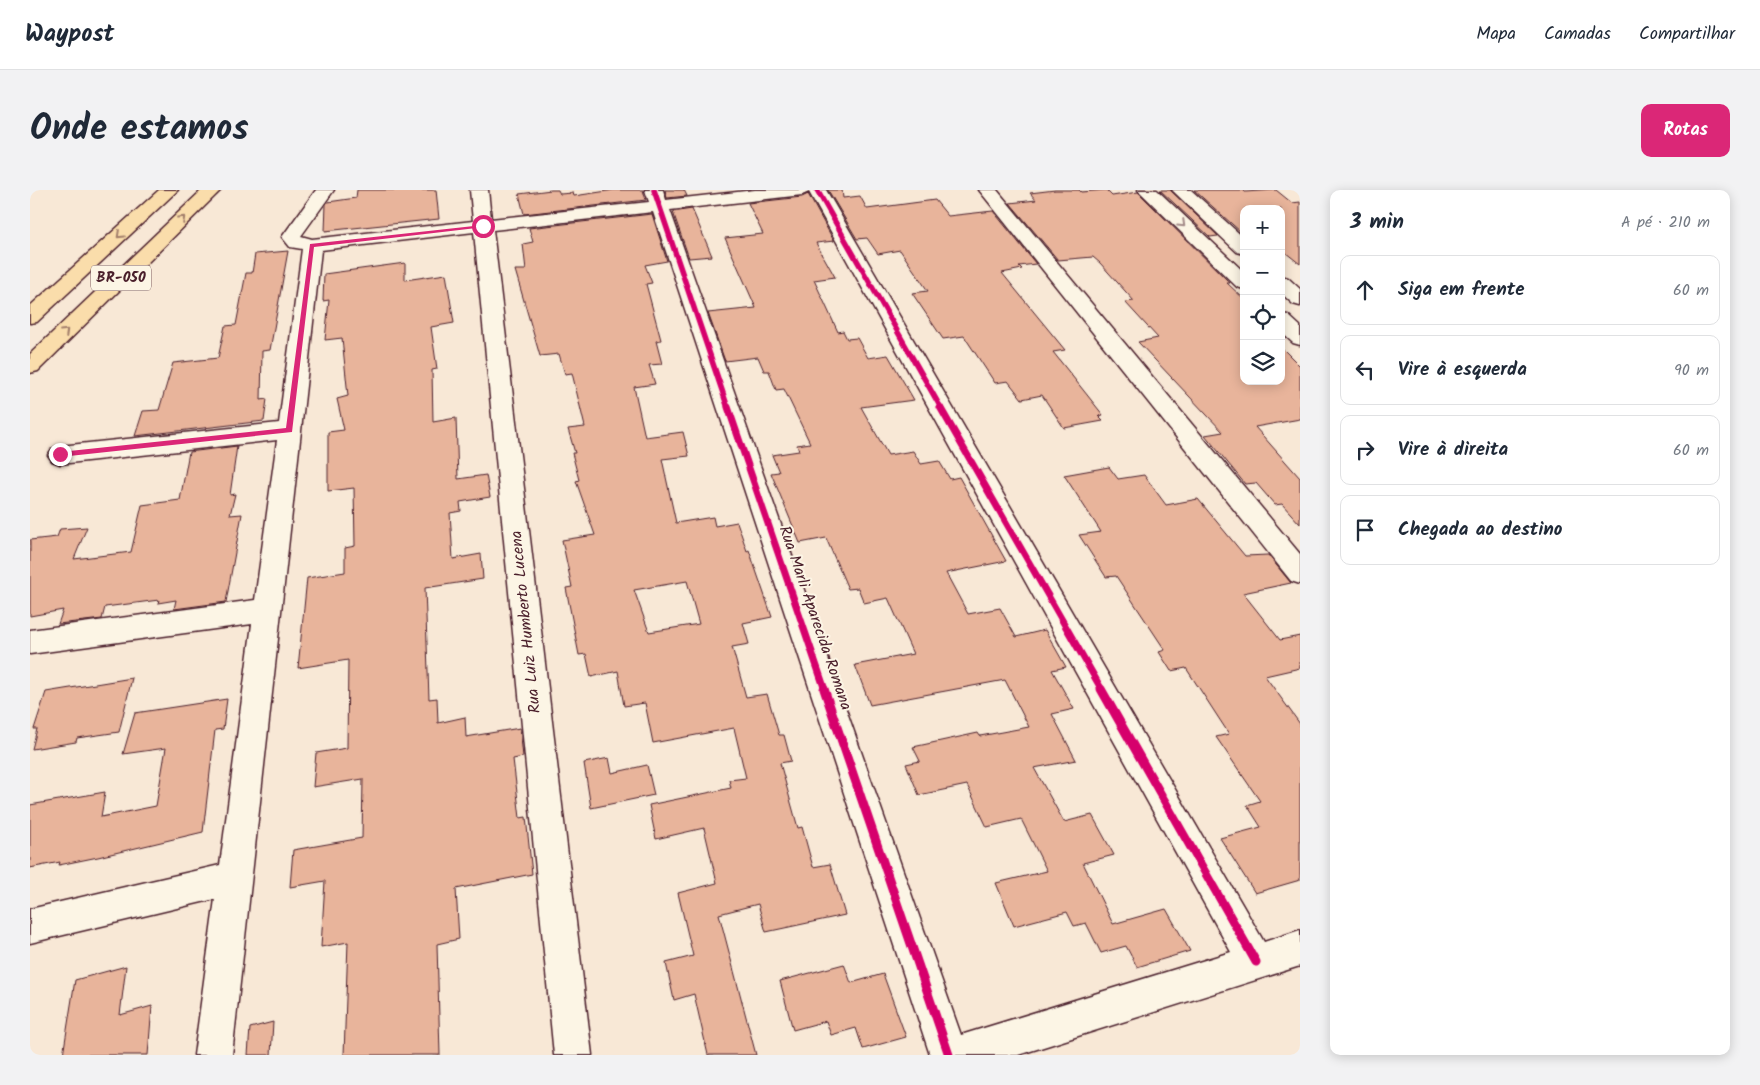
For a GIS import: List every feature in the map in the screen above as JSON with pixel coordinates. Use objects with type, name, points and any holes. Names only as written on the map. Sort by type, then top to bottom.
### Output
[{"type":"highway","name":"BR-050","points":[[30,317],[168,190]]},
{"type":"highway","name":"BR-050","points":[[30,366],[212,190]]},
{"type":"street","points":[[325,190],[291,237],[297,243],[312,245],[483,226],[657,198],[802,190]]},
{"type":"street","name":"Rua Luiz Humberto Lucena","points":[[479,190],[573,1055]]},
{"type":"street","points":[[817,190],[1256,962]]},
{"type":"street","points":[[988,190],[1300,573]]},
{"type":"street","points":[[1147,190],[1240,280]]},
{"type":"street","points":[[1180,190],[1240,244]]},
{"type":"street","name":"Rua Marli Aparecida Romana","points":[[657,198],[949,1055]]},
{"type":"street","points":[[213,1055],[312,245]]},
{"type":"street","points":[[1285,286],[1300,300]]},
{"type":"street","points":[[1285,324],[1300,338]]},
{"type":"street","points":[[60,454],[289,430]]},
{"type":"street","points":[[30,642],[268,610]]},
{"type":"street","points":[[30,926],[235,878]]},
{"type":"street","points":[[958,1055],[1300,948]]},
{"type":"building","points":[[357,190],[436,190],[439,219],[325,231],[326,204],[328,202],[356,198]]},
{"type":"building","points":[[558,190],[560,194],[573,193],[574,196],[614,190],[643,190],[646,200],[524,214],[519,194]]},
{"type":"building","points":[[665,190],[684,190],[687,196],[667,198]]},
{"type":"building","points":[[828,190],[842,190],[843,198],[860,196],[867,209],[935,200],[948,216],[993,211],[1036,264],[1019,266],[1022,269],[1002,273],[1065,350],[1053,352],[1103,415],[1098,416],[1103,421],[1064,428],[1042,395],[1022,399],[1008,381],[995,383],[964,336],[943,339],[912,293],[928,291],[900,250],[878,254],[867,238],[857,239]]},
{"type":"building","points":[[1055,190],[1079,190],[1081,192],[1106,190],[1112,196],[1138,192],[1240,295],[1240,385],[1285,385],[1285,351],[1300,366],[1300,419],[1255,427],[1300,478],[1300,524],[1282,504],[1275,505],[1256,483],[1245,484],[1205,435],[1223,432],[1138,342],[1158,338],[1125,302],[1134,301],[1100,263],[1093,257],[1058,260],[1010,203],[1036,200],[1030,193]]},
{"type":"building","points":[[1160,190],[1170,190],[1218,236],[1210,237]]},
{"type":"building","points":[[1194,190],[1243,190],[1245,192],[1276,190],[1292,203],[1300,202],[1300,264],[1285,252],[1285,205],[1240,205],[1240,231]]},
{"type":"building","points":[[808,194],[834,241],[816,243],[835,277],[814,280],[838,332],[843,331],[847,339],[857,338],[868,358],[888,355],[914,400],[861,407],[888,455],[913,451],[921,464],[939,461],[950,479],[959,477],[1006,561],[946,573],[968,614],[1000,608],[1016,637],[1045,630],[1066,667],[1052,670],[1074,709],[1052,714],[1076,760],[1034,768],[1064,822],[1092,815],[1114,855],[1083,863],[1113,924],[1166,909],[1190,951],[1137,967],[1126,946],[1101,953],[1086,923],[1074,926],[1067,912],[1014,926],[996,883],[1047,871],[1021,819],[987,827],[967,785],[919,795],[906,764],[920,761],[913,747],[978,733],[980,736],[1029,727],[1005,680],[870,705],[855,665],[913,654],[888,598],[864,603],[858,588],[848,589],[826,538],[800,543],[771,473],[779,472],[772,455],[799,451],[797,445],[810,443],[784,389],[776,390],[769,371],[764,371],[758,357],[725,361],[708,313],[756,308],[725,238],[763,234],[748,203],[802,197]]},
{"type":"building","points":[[692,209],[712,256],[689,258],[673,212]]},
{"type":"building","points":[[652,214],[667,261],[645,265],[652,283],[646,284],[661,340],[656,341],[662,364],[649,365],[655,384],[634,387],[645,437],[683,432],[689,456],[662,459],[676,523],[713,517],[715,526],[737,522],[747,551],[749,550],[772,617],[743,623],[749,644],[732,647],[746,697],[767,694],[779,735],[784,735],[791,761],[780,763],[798,828],[802,827],[813,867],[830,864],[845,915],[766,932],[758,904],[719,914],[756,1055],[708,1055],[694,994],[674,1000],[666,963],[693,956],[678,893],[717,883],[704,828],[656,839],[649,805],[731,788],[729,780],[746,778],[734,728],[653,743],[645,703],[624,706],[618,671],[591,677],[586,654],[579,655],[566,588],[572,587],[562,540],[595,535],[576,481],[579,480],[572,453],[575,453],[568,429],[585,427],[572,373],[565,374],[559,354],[540,356],[515,270],[526,270],[523,244],[533,242],[529,228]],"holes":[[[687,581],[699,624],[649,632],[634,590]]]},
{"type":"building","points":[[288,251],[270,350],[262,351],[261,400],[267,399],[264,421],[135,436],[143,411],[159,410],[173,363],[218,358],[225,326],[236,325],[246,273],[252,273],[255,254]]},
{"type":"building","points":[[405,263],[405,280],[446,274],[454,323],[431,327],[437,369],[432,370],[433,422],[456,418],[458,479],[486,475],[490,497],[460,502],[461,511],[450,513],[453,559],[481,554],[483,579],[425,588],[429,699],[437,698],[438,723],[465,717],[466,737],[520,728],[523,757],[513,759],[520,818],[526,817],[532,874],[456,889],[459,939],[437,944],[440,1055],[344,1055],[348,942],[321,947],[325,881],[290,887],[293,850],[362,838],[363,779],[313,787],[316,753],[347,748],[348,660],[298,668],[307,578],[345,572],[345,548],[355,546],[354,488],[328,491],[328,432],[344,430],[337,399],[348,396],[342,338],[325,340],[329,300],[323,301],[324,274]]},
{"type":"building","points":[[237,446],[230,495],[235,494],[230,515],[242,514],[226,602],[174,609],[176,600],[158,603],[159,600],[105,607],[102,619],[58,624],[63,610],[30,616],[30,540],[57,537],[60,529],[87,527],[74,559],[131,552],[142,505],[180,500],[189,452]]},
{"type":"building","points":[[1109,467],[1118,479],[1144,475],[1166,505],[1198,499],[1245,556],[1268,555],[1291,583],[1243,593],[1280,640],[1300,636],[1300,668],[1265,676],[1300,724],[1300,880],[1255,893],[1220,838],[1261,827],[1247,805],[1260,801],[1216,737],[1229,734],[1186,668],[1171,671],[1159,652],[1165,650],[1116,576],[1106,577],[1079,535],[1101,532],[1064,475]]},
{"type":"building","points":[[132,678],[119,732],[77,738],[76,742],[32,749],[37,729],[34,729],[46,692]]},
{"type":"building","points":[[227,699],[223,729],[215,730],[203,832],[98,857],[59,865],[60,862],[30,868],[30,805],[105,792],[101,817],[156,806],[166,748],[123,754],[135,713]]},
{"type":"building","points":[[609,758],[612,773],[647,765],[654,795],[591,808],[584,763]]},
{"type":"building","points":[[844,964],[851,983],[883,974],[906,1037],[863,1049],[856,1028],[831,1035],[826,1021],[793,1030],[780,981]]},
{"type":"building","points":[[126,966],[120,1015],[152,1006],[148,1055],[63,1055],[75,980]]},
{"type":"building","points":[[273,1022],[271,1055],[248,1055],[250,1028]]},
{"type":"cycle path","points":[[654,190],[949,1055]]},
{"type":"cycle path","points":[[817,190],[1256,962]]},
{"type":"route","points":[[60,454],[289,430],[312,245],[483,226]]}]
